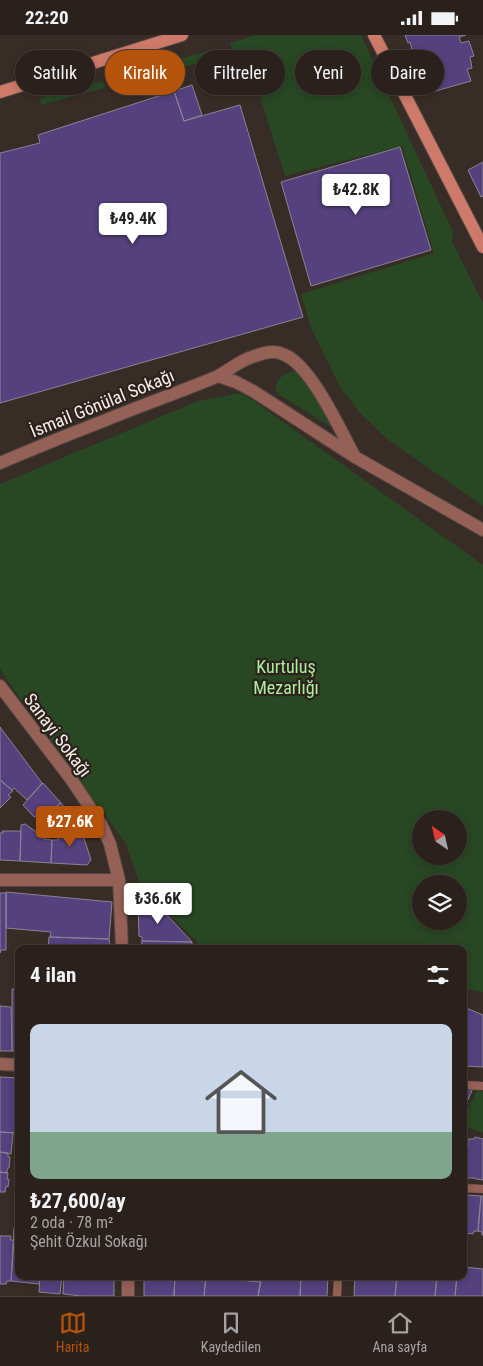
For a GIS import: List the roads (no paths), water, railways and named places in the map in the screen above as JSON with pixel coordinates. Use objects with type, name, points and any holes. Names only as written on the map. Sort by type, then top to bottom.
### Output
[{"type":"main road","points":[[0,92],[182,35]]},
{"type":"main road","points":[[374,35],[483,247]]},
{"type":"street","name":"İsmail Gönülal Sokağı","points":[[0,463],[218,376],[251,357],[270,351],[287,355],[306,372],[325,401],[355,457]]},
{"type":"street","points":[[218,376],[236,382],[253,391],[355,457],[483,530]]},
{"type":"street","name":"Sanayi Sokağı","points":[[2,695],[71,779],[100,824],[110,845],[118,880],[122,945]]},
{"type":"street","points":[[0,880],[118,880]]},
{"type":"street","points":[[0,1064],[15,1065]]},
{"type":"street","points":[[128,1280],[128,1296]]},
{"type":"lane","points":[[467,1085],[483,1086]]},
{"type":"lane","points":[[467,1188],[483,1189]]},
{"type":"lane","points":[[337,1296],[338,1280]]},
{"type":"park label","name":"Kurtuluş Mezarlığı","points":[[286,676]]}]
